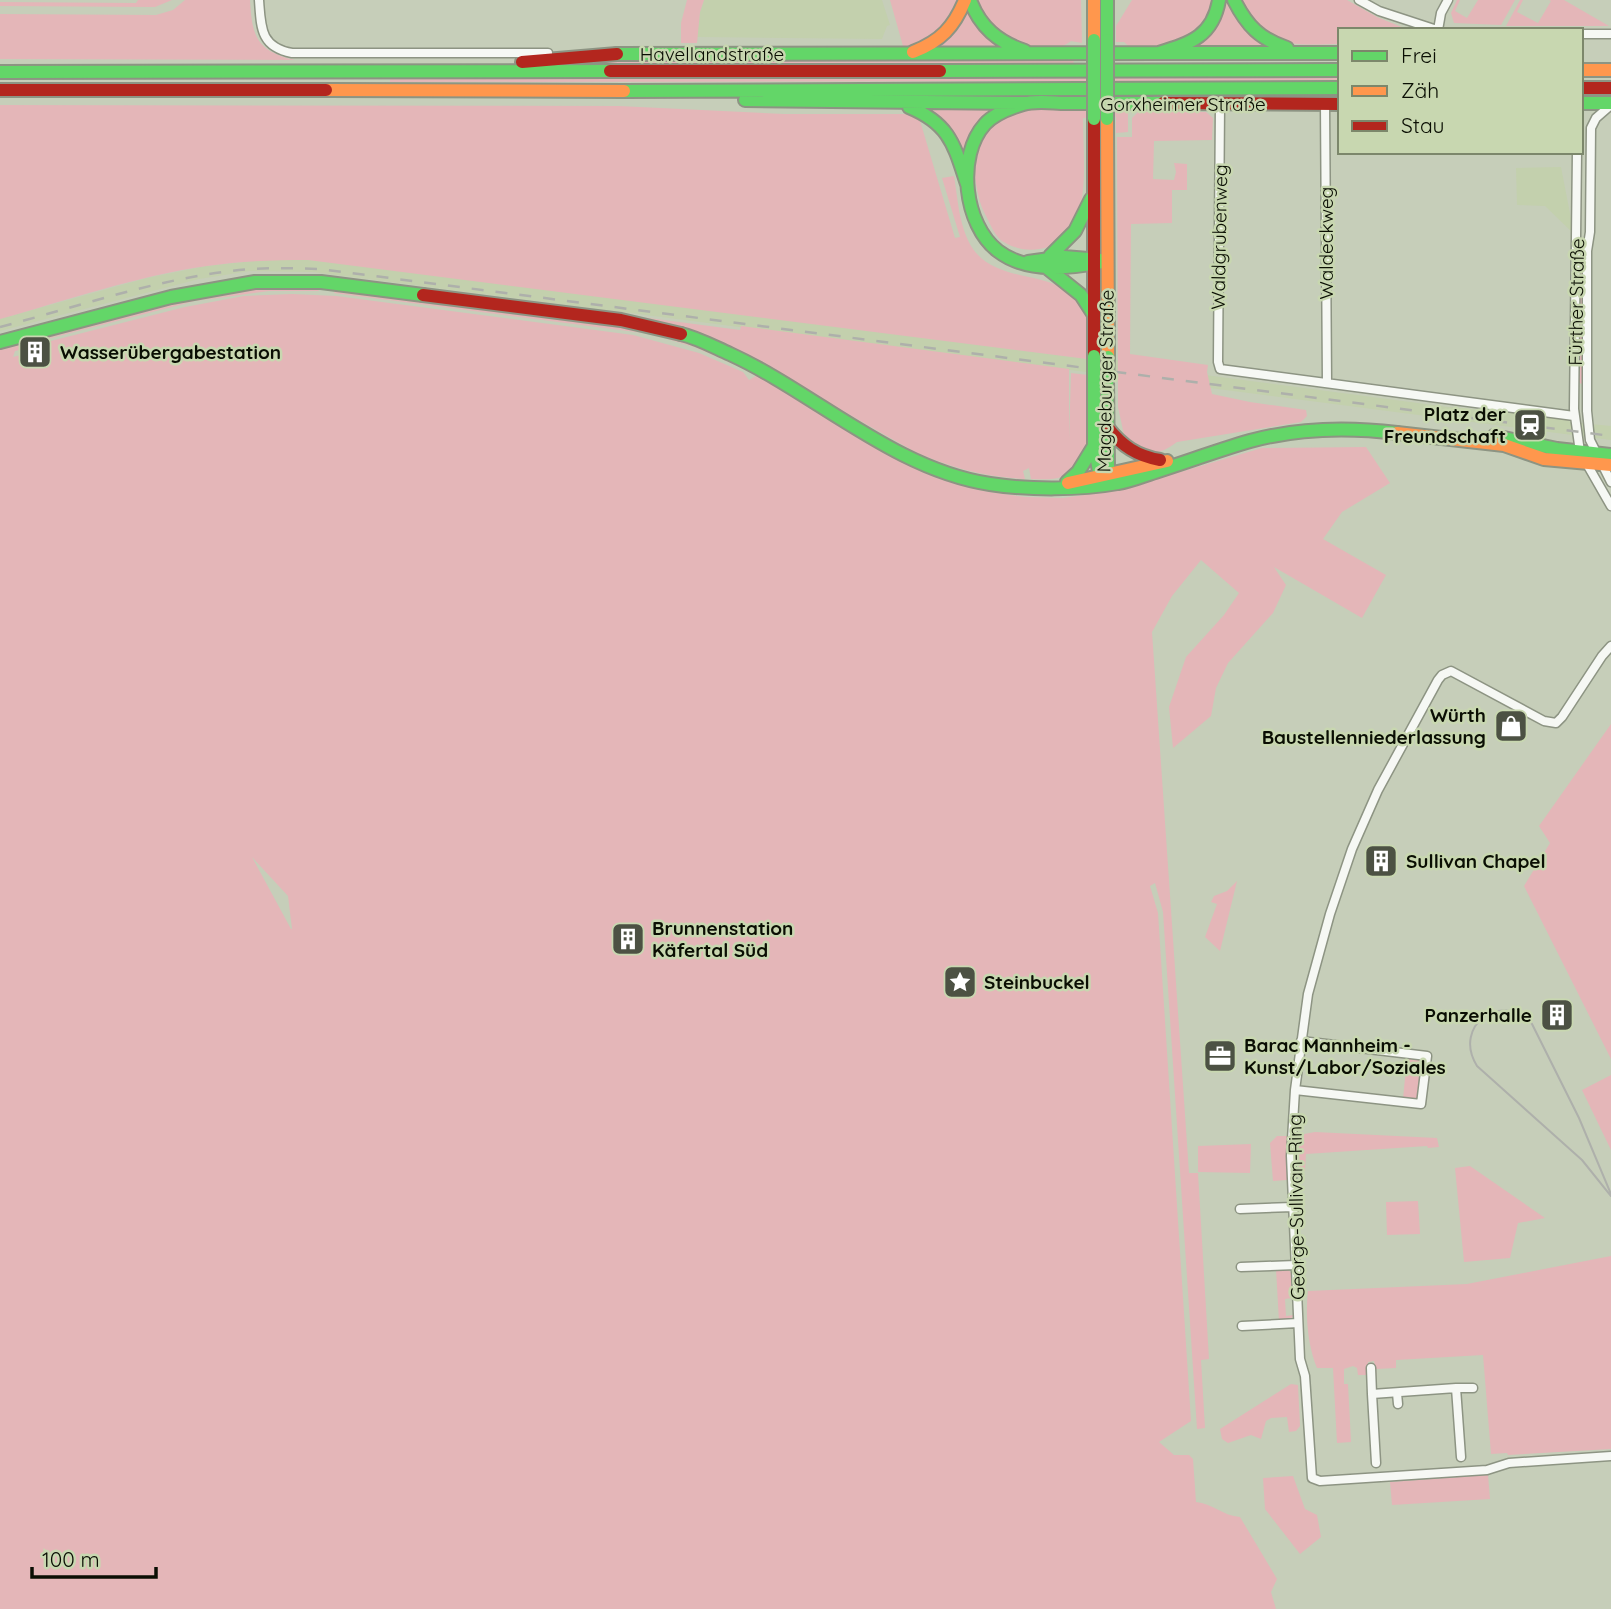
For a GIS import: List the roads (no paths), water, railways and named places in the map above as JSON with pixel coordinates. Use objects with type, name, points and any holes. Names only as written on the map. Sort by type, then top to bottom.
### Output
[{"type":"main road","points":[[967,0],[977,17],[998,41],[1035,54]]},
{"type":"main road","points":[[903,55],[928,47],[947,35],[967,0]]},
{"type":"main road","name":"Magdeburger Straße","points":[[1102,479],[1094,446],[1101,378],[1107,261],[1100,119],[1100,40],[1107,0]]},
{"type":"main road","points":[[1159,53],[1203,36],[1217,16],[1219,0]]},
{"type":"main road","points":[[1234,0],[1254,33],[1268,42],[1302,53]]},
{"type":"main road","name":"Magdeburger Straße","points":[[1093,3],[1100,40]]},
{"type":"main road","name":"Havellandstraße","points":[[617,54],[1338,53]]},
{"type":"main road","points":[[477,72],[506,63],[617,54]]},
{"type":"main road","points":[[0,72],[1338,70]]},
{"type":"main road","points":[[1583,70],[1611,70]]},
{"type":"main road","points":[[0,90],[1338,88]]},
{"type":"main road","points":[[1583,88],[1611,88]]},
{"type":"main road","name":"Gorxheimer Straße","points":[[704,91],[736,100],[1338,104]]},
{"type":"main road","points":[[896,102],[922,111],[940,122],[948,133],[956,149],[976,222],[985,239],[999,252],[1026,263],[1080,256],[1094,261],[1107,261]]},
{"type":"main road","points":[[967,184],[971,150],[984,125],[997,115],[1026,103]]},
{"type":"main road","points":[[1583,103],[1611,104]]},
{"type":"main road","name":"Magdeburger Straße","points":[[1100,119],[1094,192],[1094,315],[1101,357]]},
{"type":"main road","points":[[1047,262],[1079,227],[1094,192]]},
{"type":"main road","points":[[1047,262],[1081,295],[1094,315]]},
{"type":"main road","points":[[0,342],[183,294],[254,282],[287,281],[378,288],[621,320],[660,328],[720,348],[921,462],[991,484],[1031,487],[1062,485],[1073,488],[1167,461],[1195,457]]},
{"type":"main road","name":"Magdeburger Straße","points":[[1101,378],[1108,428],[1108,467],[1102,479]]},
{"type":"main road","points":[[1102,479],[1140,478],[1195,457],[1295,432],[1363,429],[1388,424],[1515,439],[1583,457],[1605,459]]},
{"type":"main road","points":[[1108,428],[1127,450],[1145,458],[1167,461]]},
{"type":"main road","points":[[1062,485],[1078,471],[1094,446]]},
{"type":"street","name":"Havellandstraße","points":[[259,0],[262,29],[268,42],[283,52],[617,54]]},
{"type":"street","points":[[1359,0],[1379,11],[1431,28]]},
{"type":"street","points":[[1437,28],[1441,12],[1448,0]]},
{"type":"street","points":[[1583,34],[1611,34]]},
{"type":"street","name":"Waldgrubenweg","points":[[1220,104],[1217,362],[1220,369],[1327,383]]},
{"type":"street","name":"Waldeckweg","points":[[1325,104],[1327,383]]},
{"type":"street","name":"Fürther Straße","points":[[1611,104],[1592,123],[1587,256],[1587,411],[1590,440],[1605,459],[1611,482]]},
{"type":"street","name":"Fürther Straße","points":[[1577,154],[1574,416],[1583,457]]},
{"type":"street","points":[[1327,383],[1574,416]]},
{"type":"street","points":[[1583,457],[1611,506]]},
{"type":"street","name":"George-Sullivan-Ring","points":[[1611,646],[1556,723],[1544,721],[1451,671],[1438,680],[1378,790],[1352,849],[1317,960],[1306,1008],[1291,1146],[1300,1359],[1305,1377],[1312,1478],[1320,1481],[1487,1470],[1509,1462],[1611,1457]]},
{"type":"street","points":[[1296,1090],[1421,1104],[1427,1056],[1301,1041]]},
{"type":"street","points":[[1240,1209],[1293,1207]]},
{"type":"street","points":[[1241,1267],[1296,1265]]},
{"type":"street","points":[[1242,1326],[1298,1323]]},
{"type":"street","points":[[1371,1368],[1376,1463]]},
{"type":"street","points":[[1456,1388],[1461,1457]]},
{"type":"street","points":[[1372,1394],[1473,1388]]},
{"type":"street","points":[[1435,1390],[1435,1402]]},
{"type":"street","points":[[1415,1391],[1416,1403]]},
{"type":"street","points":[[1397,1393],[1398,1404]]},
{"type":"tram line","points":[[1611,1194],[1579,1118],[1532,1024],[1520,1014],[1507,1011],[1494,1012],[1484,1017],[1475,1026],[1471,1038],[1471,1051],[1477,1066],[1582,1160],[1611,1196]]},
{"type":"railway","points":[[0,327],[195,276],[248,269],[320,269],[1611,436]]},
{"type":"place","name":"Wasserübergabestation","points":[[35,352]]},
{"type":"place","name":"Platz der Freundschaft","points":[[1530,425]]},
{"type":"place","name":"Würth Baustellenniederlassung","points":[[1511,726]]},
{"type":"place","name":"Sullivan Chapel","points":[[1381,861]]},
{"type":"place","name":"Brunnenstation Käfertal Süd","points":[[628,939]]},
{"type":"place","name":"Steinbuckel","points":[[960,982]]},
{"type":"place","name":"Panzerhalle","points":[[1557,1015]]},
{"type":"place","name":"Barac Mannheim - Kunst/Labor/Soziales","points":[[1220,1056]]}]
